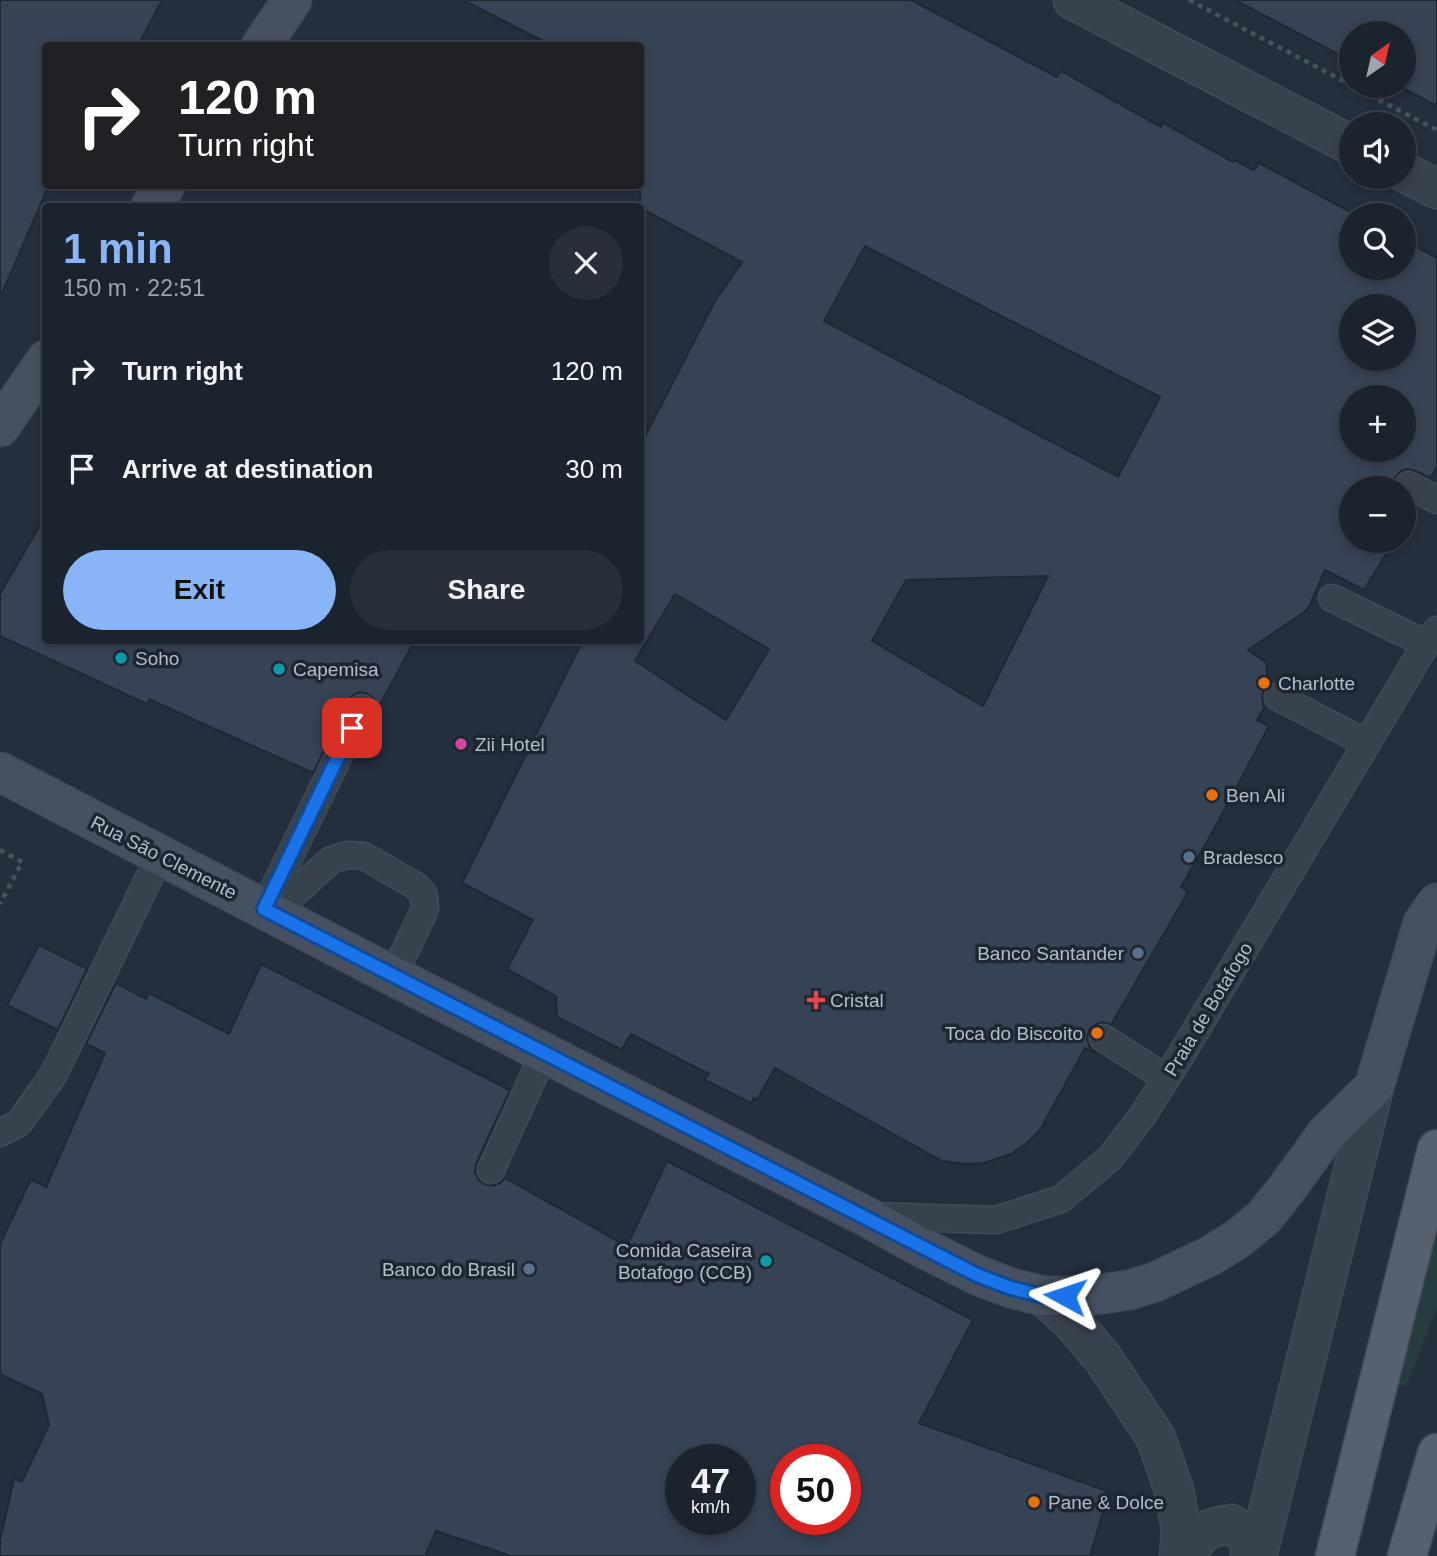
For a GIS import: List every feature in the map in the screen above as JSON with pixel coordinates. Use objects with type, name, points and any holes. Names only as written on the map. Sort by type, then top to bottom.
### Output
[{"type":"main road","points":[[264,42],[292,0]]},
{"type":"main road","points":[[0,427],[42,366]]},
{"type":"main road","name":"Rua São Clemente","points":[[0,772],[977,1275],[1043,1296]]},
{"type":"main road","points":[[1043,1296],[1088,1296],[1129,1290],[1155,1282],[1210,1256],[1239,1238],[1264,1217],[1327,1133],[1374,1087],[1423,923],[1437,903]]},
{"type":"main road","points":[[1335,1556],[1437,1149]]},
{"type":"main road","points":[[1407,1556],[1437,1454]]},
{"type":"street","points":[[1073,0],[1339,139]]},
{"type":"street","points":[[1416,178],[1437,189]]},
{"type":"street","points":[[1257,1556],[1374,1087]]},
{"type":"street","points":[[1043,1296],[1071,1321],[1102,1357],[1156,1437],[1174,1490],[1181,1530],[1179,1556]]},
{"type":"street","points":[[1185,1556],[1197,1537],[1212,1527],[1231,1524],[1245,1534],[1250,1546],[1250,1556]]},
{"type":"lane","points":[[1416,489],[1437,500]]},
{"type":"lane","points":[[1332,598],[1432,637]]},
{"type":"lane","name":"Praia de Botafogo","points":[[864,1216],[996,1220],[1061,1199],[1110,1158],[1143,1115],[1188,1044],[1366,743],[1432,637]]},
{"type":"lane","points":[[1278,697],[1366,743]]},
{"type":"lane","points":[[268,911],[362,708]]},
{"type":"lane","points":[[0,1133],[19,1124],[54,1074],[160,855]]},
{"type":"lane","points":[[268,911],[331,860],[347,855],[364,856],[416,886],[424,895],[425,909],[393,976]]},
{"type":"lane","points":[[1103,1038],[1166,1078]]},
{"type":"lane","points":[[491,1170],[544,1053]]},
{"type":"path","points":[[1189,0],[1339,78]]},
{"type":"path","points":[[1377,98],[1437,130]]},
{"type":"path","points":[[0,850],[22,862],[0,904]]},
{"type":"green space","points":[[1437,1198],[1437,1308],[1406,1387],[1396,1384]]},
{"type":"building","points":[[0,0],[162,0],[140,42],[42,42],[42,189],[46,189],[46,192],[0,298]]},
{"type":"building","points":[[463,0],[911,0],[1057,77],[1061,71],[1161,127],[1163,123],[1233,162],[1234,160],[1254,170],[1259,163],[1339,206],[1339,280],[1416,280],[1416,247],[1437,258],[1437,467],[1430,478],[1408,469],[1397,476],[1339,476],[1339,553],[1387,553],[1364,590],[1325,570],[1306,611],[1248,650],[1266,662],[1268,683],[1262,697],[1264,708],[1257,720],[1269,726],[1181,887],[1188,892],[1111,1025],[1104,1022],[1089,1030],[1089,1046],[1095,1053],[1085,1048],[1040,1130],[1011,1154],[984,1163],[942,1161],[775,1068],[757,1100],[754,1098],[751,1103],[705,1080],[709,1074],[631,1034],[622,1050],[557,1017],[556,996],[507,969],[533,920],[462,883],[581,644],[644,644],[644,438],[715,301],[742,262],[644,210],[644,203],[640,203],[640,189],[644,189],[644,42],[545,42]],"holes":[[[865,246],[1160,397],[1118,477],[824,321]],[[1048,576],[983,706],[872,641],[906,580]],[[675,594],[769,649],[726,720],[635,661]]]},
{"type":"building","points":[[1235,0],[1437,0],[1437,106],[1416,95],[1416,21],[1339,21],[1339,55]]},
{"type":"building","points":[[42,522],[42,644],[413,644],[377,710],[375,700],[368,694],[360,692],[348,701],[313,773],[149,699],[147,704],[0,636],[0,594]]},
{"type":"building","points":[[39,945],[87,969],[58,1030],[7,1005]]},
{"type":"building","points":[[261,964],[510,1090],[476,1164],[475,1172],[484,1184],[493,1186],[505,1178],[627,1246],[667,1161],[973,1320],[919,1423],[1109,1492],[1090,1556],[511,1556],[436,1531],[425,1556],[0,1556],[0,1540],[14,1479],[22,1481],[49,1425],[42,1394],[0,1374],[0,1244],[31,1179],[46,1187],[105,1053],[86,1044],[116,983],[146,999],[149,993],[229,1034]]},
{"type":"place","name":"Soho","points":[[121,658]]},
{"type":"place","name":"Capemisa","points":[[279,669]]},
{"type":"place","name":"Charlotte","points":[[1264,683]]},
{"type":"place","name":"Zii Hotel","points":[[461,744]]},
{"type":"place","name":"Ben Ali","points":[[1212,795]]},
{"type":"place","name":"Bradesco","points":[[1189,857]]},
{"type":"place","name":"Banco Santander","points":[[1138,953]]},
{"type":"place","name":"Cristal","points":[[816,1000]]},
{"type":"place","name":"Toca do Biscoito","points":[[1097,1033]]},
{"type":"place","name":"Comida Caseira Botafogo (CCB)","points":[[766,1261]]},
{"type":"place","name":"Banco do Brasil","points":[[529,1269]]},
{"type":"place","name":"Pane & Dolce","points":[[1034,1502]]},
{"type":"route","points":[[352,728],[264,909],[977,1275],[1043,1296],[1065,1296]]}]
